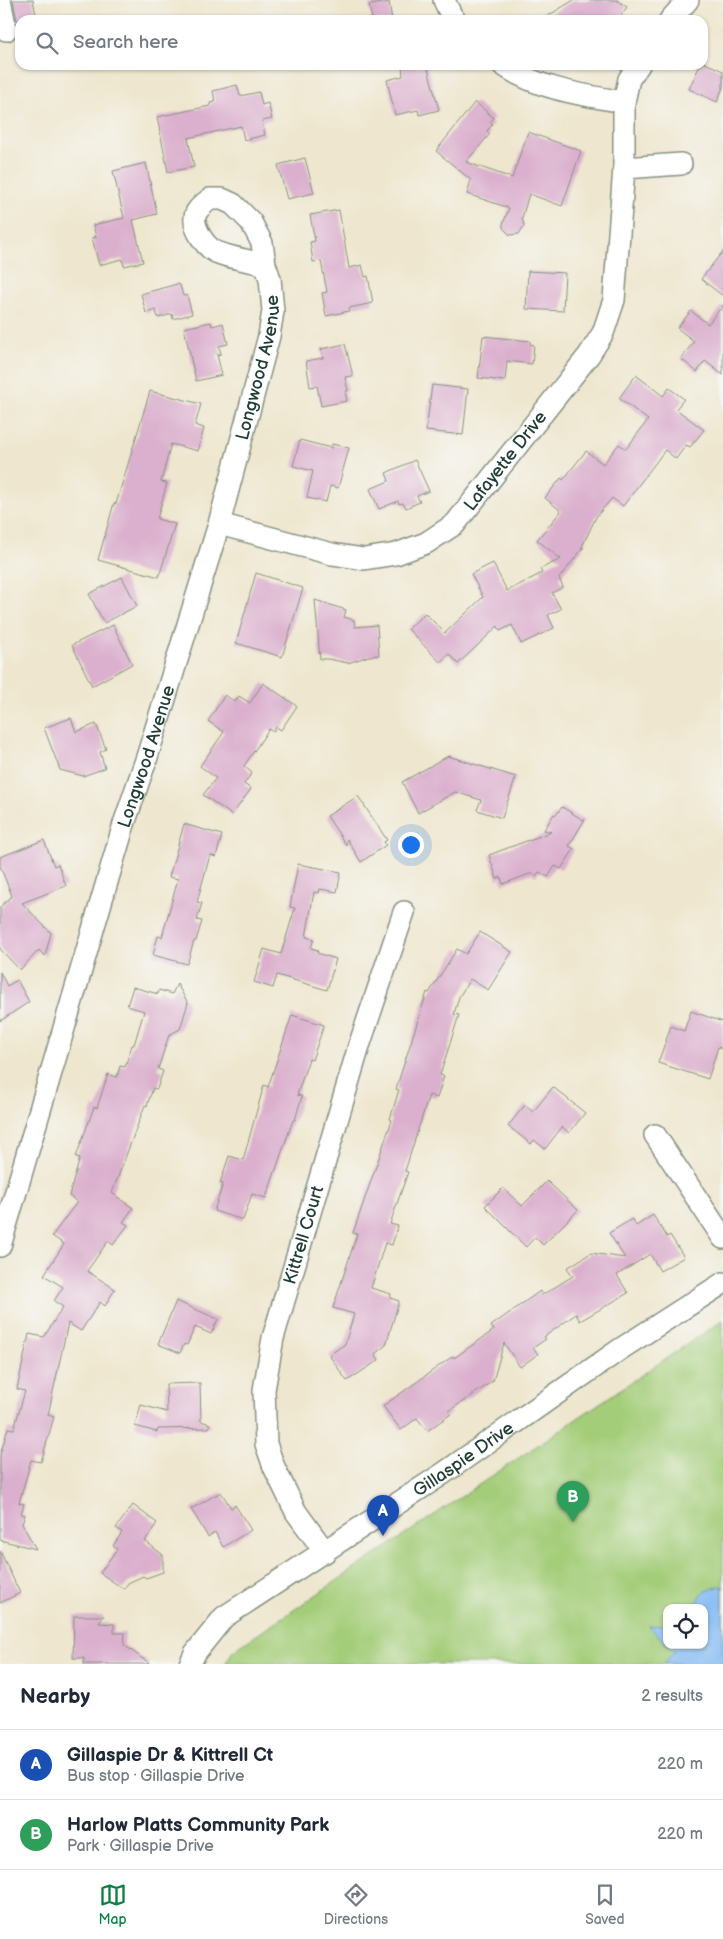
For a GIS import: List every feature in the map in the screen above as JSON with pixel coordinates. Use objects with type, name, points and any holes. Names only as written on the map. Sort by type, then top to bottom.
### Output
[{"type":"street","points":[[0,0],[6,30]]},
{"type":"street","points":[[444,0],[452,15]]},
{"type":"street","points":[[674,15],[688,0]]},
{"type":"street","points":[[510,70],[515,74],[568,92],[624,102]]},
{"type":"street","name":"Lafayette Drive","points":[[219,524],[332,554],[364,558],[396,554],[426,544],[455,524],[589,355],[603,333],[614,300],[624,168],[624,102],[630,79],[636,70]]},
{"type":"street","points":[[624,168],[682,164]]},
{"type":"street","name":"Longwood Avenue","points":[[0,1246],[124,824],[147,757],[219,524],[269,336],[273,311],[270,279],[265,264]]},
{"type":"street","name":"Kittrell Court","points":[[325,1552],[296,1512],[274,1467],[266,1444],[264,1390],[270,1350],[276,1329],[357,1054],[404,912]]},
{"type":"street","points":[[655,1135],[723,1238]]},
{"type":"street","name":"Gillaspie Drive","points":[[190,1664],[195,1653],[224,1618],[444,1473],[619,1350],[723,1283]]},
{"type":"green space","points":[[723,1320],[723,1664],[225,1664],[233,1651]]},
{"type":"water","points":[[720,1586],[723,1587],[723,1664],[663,1664],[674,1652],[671,1649],[708,1649],[708,1604],[696,1604],[703,1592]]},
{"type":"water","points":[[663,1625],[663,1641],[649,1626]]},
{"type":"building","points":[[13,0],[33,0],[36,15],[16,15]]},
{"type":"building","points":[[574,0],[617,0],[627,7],[621,15],[549,15]]},
{"type":"building","points":[[389,2],[391,15],[371,15],[369,5]]},
{"type":"building","points":[[708,64],[723,71],[723,87],[717,102],[689,89],[698,70],[708,70]]},
{"type":"building","points":[[402,70],[428,70],[439,110],[419,115],[418,110],[395,115],[387,80],[403,76]]},
{"type":"building","points":[[237,85],[240,96],[259,92],[262,105],[268,103],[272,119],[262,121],[265,135],[244,140],[241,126],[188,138],[194,167],[168,172],[157,117],[210,106],[210,103],[215,102],[213,91]]},
{"type":"building","points":[[475,102],[494,118],[490,122],[493,124],[487,131],[490,134],[466,162],[512,178],[528,132],[581,151],[562,206],[529,194],[522,218],[524,226],[519,234],[510,235],[503,228],[509,208],[467,194],[471,180],[436,151]]},
{"type":"building","points":[[305,158],[314,193],[287,199],[278,165]]},
{"type":"building","points":[[146,163],[157,214],[133,220],[143,262],[124,266],[122,259],[99,265],[92,238],[96,237],[93,225],[124,218],[113,171]]},
{"type":"building","points":[[339,210],[349,268],[362,265],[365,277],[368,276],[373,303],[349,308],[349,311],[326,316],[322,293],[327,292],[321,261],[313,262],[310,242],[315,241],[310,215]]},
{"type":"building","points":[[723,251],[723,296],[701,279]]},
{"type":"building","points":[[528,271],[565,273],[563,311],[526,309]]},
{"type":"building","points":[[177,284],[180,285],[183,296],[187,295],[192,314],[173,319],[172,314],[158,318],[156,310],[146,313],[141,294]]},
{"type":"building","points":[[723,305],[723,375],[705,361],[697,372],[681,359],[694,341],[677,328],[691,311],[708,324]]},
{"type":"building","points":[[211,322],[212,326],[223,323],[228,344],[219,346],[221,354],[217,355],[222,375],[196,381],[184,328]]},
{"type":"building","points":[[483,336],[530,341],[530,344],[534,345],[532,364],[507,361],[505,381],[478,378]]},
{"type":"building","points":[[345,344],[353,376],[345,377],[348,391],[345,391],[347,401],[321,406],[317,386],[310,387],[306,361],[323,358],[321,349]]},
{"type":"building","points":[[636,375],[663,396],[669,388],[684,399],[676,409],[704,430],[690,447],[686,445],[676,459],[665,450],[623,506],[612,498],[596,517],[581,549],[584,547],[559,578],[563,587],[552,593],[561,609],[548,615],[554,628],[521,644],[512,625],[500,631],[498,626],[458,664],[449,654],[440,662],[408,629],[425,613],[445,633],[483,597],[471,574],[493,563],[507,591],[542,573],[540,569],[561,559],[537,540],[561,511],[545,498],[561,478],[563,480],[586,451],[603,464],[619,444],[626,449],[648,420],[619,398]]},
{"type":"building","points":[[432,385],[468,389],[463,435],[426,431]]},
{"type":"building","points":[[150,391],[201,404],[195,425],[204,428],[198,451],[171,444],[161,482],[167,483],[157,519],[175,524],[159,577],[98,560]]},
{"type":"building","points":[[300,440],[331,448],[332,444],[349,448],[338,488],[330,486],[326,502],[307,498],[313,471],[293,466]]},
{"type":"building","points":[[415,460],[429,491],[417,496],[420,502],[406,508],[403,503],[399,504],[398,501],[379,509],[370,489],[389,481],[386,473]]},
{"type":"building","points":[[256,573],[303,588],[282,657],[236,643]]},
{"type":"building","points":[[122,577],[137,606],[104,623],[89,594]]},
{"type":"building","points":[[315,600],[346,610],[344,617],[354,620],[355,627],[377,625],[379,655],[369,656],[348,663],[320,659]]},
{"type":"building","points":[[113,625],[132,664],[92,686],[72,645]]},
{"type":"building","points":[[263,683],[297,706],[281,730],[276,727],[273,732],[269,729],[244,766],[252,773],[244,784],[251,789],[232,815],[203,795],[216,778],[200,766],[224,732],[208,721],[225,695],[235,702],[239,696],[250,703]]},
{"type":"building","points":[[71,718],[76,732],[96,724],[106,749],[100,752],[105,768],[83,776],[60,770],[44,728]]},
{"type":"building","points":[[448,756],[516,777],[502,818],[477,810],[481,800],[455,792],[418,813],[402,782]]},
{"type":"building","points":[[358,796],[387,840],[384,842],[386,845],[361,862],[347,839],[346,845],[327,816]]},
{"type":"building","points":[[562,807],[583,820],[585,819],[569,846],[574,849],[561,869],[555,866],[548,877],[539,872],[536,876],[532,873],[503,884],[501,877],[497,879],[489,855],[551,832],[544,830],[554,814],[556,815]]},
{"type":"building","points":[[184,824],[222,835],[216,857],[210,855],[197,902],[202,903],[197,920],[202,921],[187,964],[153,955],[158,936],[162,937],[178,879],[169,877]]},
{"type":"building","points":[[44,840],[54,866],[58,864],[66,886],[22,903],[51,933],[45,956],[39,950],[20,970],[0,949],[0,907],[12,896],[0,866],[0,857]]},
{"type":"building","points":[[298,864],[341,872],[337,892],[320,889],[319,893],[314,892],[306,937],[314,939],[311,948],[318,950],[317,953],[336,959],[327,990],[277,975],[273,988],[254,982],[264,949],[281,954],[295,908],[290,907]]},
{"type":"building","points":[[480,932],[512,952],[488,990],[470,979],[459,997],[454,1014],[459,1015],[440,1075],[444,1076],[437,1098],[429,1095],[405,1171],[408,1172],[390,1224],[398,1226],[392,1245],[385,1243],[371,1288],[391,1294],[390,1298],[399,1301],[386,1345],[375,1354],[379,1360],[347,1381],[329,1355],[345,1344],[354,1314],[333,1308],[357,1234],[353,1233],[392,1120],[390,1119],[399,1090],[396,1089],[427,992],[429,993],[457,949],[466,954]]},
{"type":"building","points":[[0,972],[7,986],[17,980],[29,1002],[0,1021]]},
{"type":"building","points":[[177,984],[188,1003],[180,1029],[169,1035],[158,1069],[163,1071],[157,1089],[153,1088],[147,1106],[145,1105],[112,1193],[133,1208],[123,1222],[128,1225],[113,1245],[108,1241],[87,1271],[115,1289],[105,1306],[100,1302],[81,1331],[68,1323],[48,1415],[54,1417],[41,1462],[31,1460],[19,1503],[24,1504],[21,1514],[25,1515],[22,1524],[36,1549],[0,1540],[0,1455],[8,1428],[14,1429],[25,1391],[17,1389],[29,1334],[44,1337],[63,1307],[54,1301],[63,1287],[44,1275],[64,1244],[52,1236],[77,1202],[69,1196],[80,1158],[76,1157],[94,1107],[97,1108],[108,1074],[117,1077],[120,1066],[125,1067],[132,1045],[134,1045],[144,1011],[127,1006],[133,987],[158,994],[159,990],[172,994]]},
{"type":"building","points":[[691,1011],[723,1022],[723,1049],[718,1047],[708,1079],[658,1063],[671,1026],[684,1031]]},
{"type":"building","points":[[292,1015],[324,1025],[312,1060],[309,1059],[297,1095],[302,1096],[295,1120],[293,1120],[266,1198],[252,1194],[243,1220],[214,1211],[223,1184],[220,1183],[229,1156],[243,1160],[264,1085],[268,1087]]},
{"type":"building","points":[[553,1087],[585,1113],[569,1133],[562,1127],[545,1149],[534,1140],[531,1144],[508,1126],[525,1105],[533,1112]]},
{"type":"building","points":[[547,1181],[578,1210],[543,1245],[535,1237],[526,1247],[485,1206],[503,1188],[522,1206]]},
{"type":"building","points":[[653,1215],[667,1237],[670,1235],[684,1257],[660,1271],[650,1254],[617,1275],[628,1293],[580,1321],[576,1314],[544,1337],[546,1339],[533,1348],[538,1354],[520,1367],[504,1343],[493,1381],[449,1411],[451,1414],[427,1431],[417,1418],[401,1430],[383,1406],[453,1356],[454,1358],[494,1330],[491,1326],[540,1291],[542,1295],[573,1276],[567,1268],[591,1253],[625,1258],[609,1233],[632,1219],[636,1226]]},
{"type":"building","points":[[176,1301],[218,1319],[211,1334],[195,1327],[187,1345],[184,1344],[180,1353],[158,1344]]},
{"type":"building","points":[[200,1383],[201,1421],[210,1424],[209,1428],[158,1429],[157,1432],[135,1426],[141,1405],[167,1412],[166,1384]]},
{"type":"building","points":[[221,1492],[231,1508],[235,1505],[251,1530],[223,1547],[215,1532],[208,1537],[191,1509]]},
{"type":"building","points":[[133,1505],[157,1523],[145,1541],[163,1555],[163,1572],[146,1578],[143,1576],[128,1583],[124,1589],[100,1573],[117,1549],[113,1546],[122,1532],[116,1528]]},
{"type":"building","points":[[0,1551],[20,1593],[0,1603]]},
{"type":"building","points":[[74,1616],[104,1616],[99,1623],[114,1624],[114,1633],[125,1633],[124,1645],[150,1664],[84,1664],[84,1658],[73,1658]]},
{"type":"place","name":"Harlow Platts Community Park","points":[[573,1522]]},
{"type":"place","name":"Gillaspie Dr & Kittrell Ct","points":[[383,1536]]}]
